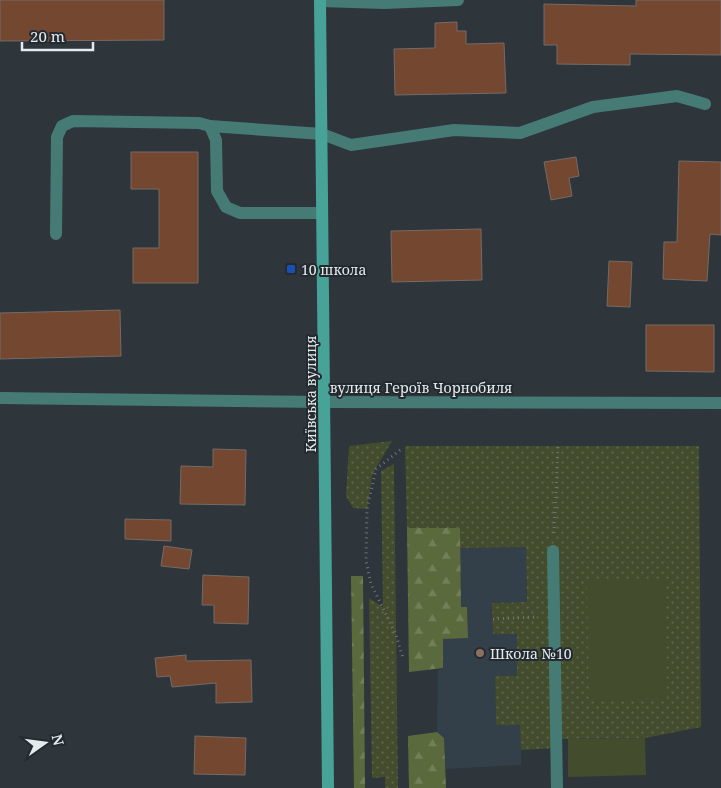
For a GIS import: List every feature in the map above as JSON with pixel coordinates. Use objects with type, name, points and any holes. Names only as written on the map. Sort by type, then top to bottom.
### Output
[{"type":"street","points":[[320,0],[384,3],[458,0]]},
{"type":"street","name":"Київська вулиця","points":[[320,0],[328,788]]},
{"type":"street","points":[[56,234],[57,137],[62,126],[73,121],[199,123],[210,126],[322,134],[350,145],[454,130],[520,133],[593,108],[677,96],[705,104]]},
{"type":"street","points":[[210,126],[216,140],[218,191],[226,207],[240,213],[322,213]]},
{"type":"street","name":"вулиця Героїв Чорнобиля","points":[[0,398],[324,402],[721,402]]},
{"type":"street","points":[[553,551],[557,788]]},
{"type":"path","points":[[553,551],[558,446]]},
{"type":"path","points":[[400,450],[376,469],[367,509],[366,561],[370,584],[396,635],[403,658]]},
{"type":"path","points":[[493,619],[554,616]]},
{"type":"shaded area","name":"Школа №10","points":[[526,547],[527,602],[492,603],[493,634],[517,633],[518,676],[495,677],[496,725],[521,725],[521,765],[445,769],[444,738],[437,732],[438,670],[443,668],[443,638],[468,638],[467,607],[461,607],[460,548]]},
{"type":"green space","points":[[392,441],[372,475],[367,509],[353,508],[346,496],[349,446]]},
{"type":"green space","points":[[405,446],[699,446],[701,727],[645,738],[557,739],[557,748],[521,750],[520,725],[496,725],[495,676],[517,676],[517,634],[493,634],[492,603],[527,602],[526,547],[460,548],[460,528],[407,528]]},
{"type":"green space","points":[[394,464],[398,788],[385,788],[385,777],[372,778],[369,598],[383,607],[381,471]]},
{"type":"green space","points":[[407,528],[460,528],[461,607],[467,607],[468,638],[443,639],[443,668],[409,672]]},
{"type":"green space","points":[[351,576],[363,576],[365,788],[354,788]]},
{"type":"green space","points":[[665,579],[667,698],[589,700],[587,580]]},
{"type":"green space","points":[[437,732],[444,738],[446,788],[409,788],[408,736]]},
{"type":"green space","points":[[645,738],[646,775],[568,777],[568,739]]},
{"type":"building","points":[[0,0],[164,0],[164,40],[0,41]]},
{"type":"building","points":[[636,0],[721,0],[721,55],[630,54],[630,65],[557,64],[557,45],[544,45],[544,4],[636,6]]},
{"type":"building","points":[[457,22],[457,31],[466,31],[466,44],[504,43],[506,93],[395,95],[394,49],[435,48],[435,23]]},
{"type":"building","points":[[131,152],[198,152],[198,283],[133,283],[133,248],[159,248],[159,189],[131,189]]},
{"type":"building","points":[[576,157],[579,176],[569,178],[572,196],[551,200],[544,162]]},
{"type":"building","points":[[679,161],[721,162],[721,235],[710,234],[707,281],[663,279],[664,242],[677,242]]},
{"type":"building","points":[[481,229],[482,280],[392,282],[391,231]]},
{"type":"building","points":[[609,261],[632,262],[630,307],[607,306]]},
{"type":"building","points":[[120,310],[121,356],[0,359],[0,313]]},
{"type":"building","points":[[646,325],[714,325],[714,372],[646,371]]},
{"type":"building","points":[[213,449],[246,450],[245,505],[180,504],[181,466],[213,467]]},
{"type":"building","points":[[125,519],[171,520],[171,541],[125,539]]},
{"type":"building","points":[[164,546],[192,550],[189,569],[161,566]]},
{"type":"building","points":[[203,575],[249,577],[248,624],[214,623],[214,605],[202,605]]},
{"type":"building","points":[[186,655],[186,661],[251,660],[252,702],[216,703],[216,683],[172,687],[170,676],[157,677],[155,658]]},
{"type":"building","points":[[195,736],[246,738],[245,775],[194,774]]},
{"type":"place","name":"10 школа","points":[[291,269]]},
{"type":"place","name":"Школа №10","points":[[480,653]]}]
